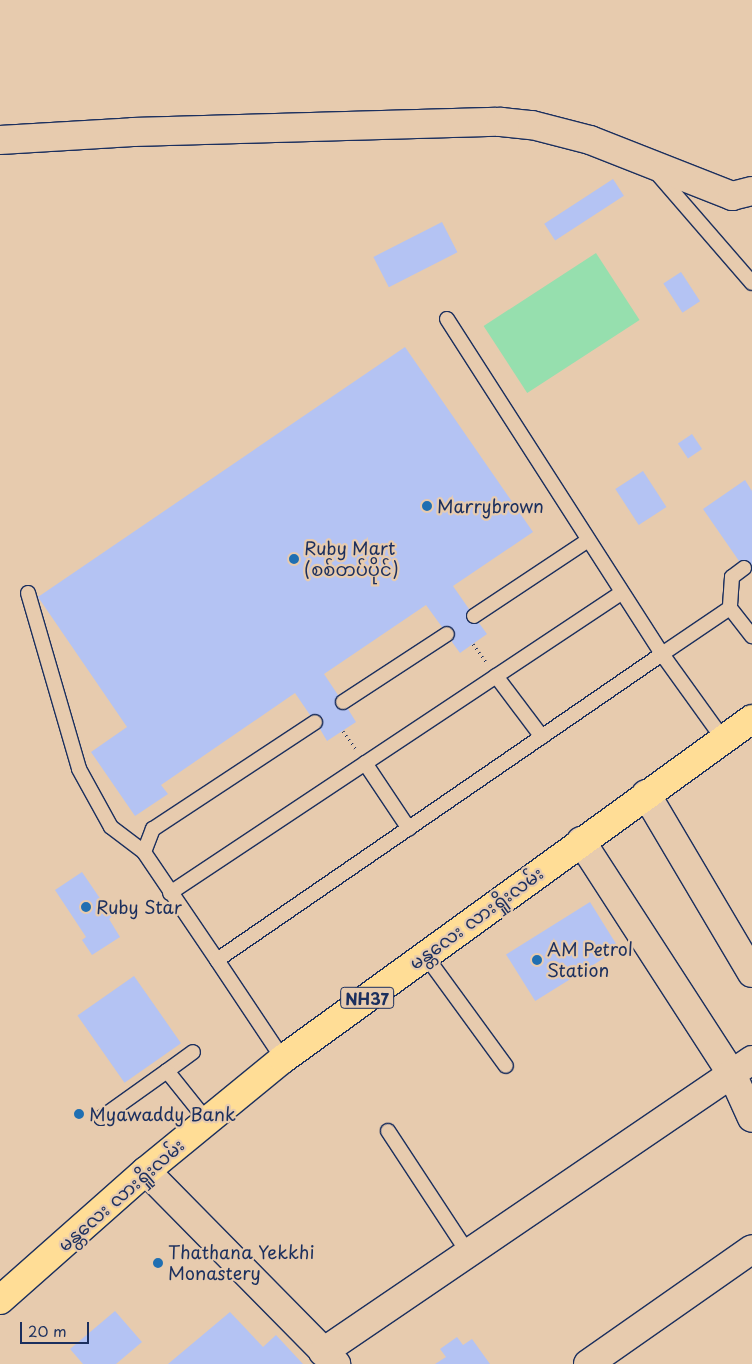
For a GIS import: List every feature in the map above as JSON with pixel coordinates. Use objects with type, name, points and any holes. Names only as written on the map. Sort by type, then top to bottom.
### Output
[{"type":"highway","name":"မန္တလေး လားရှိုးလမ်း","points":[[0,1300],[146,1171],[283,1059],[581,841],[752,719]]},
{"type":"street","points":[[0,140],[133,132],[501,122],[590,140],[732,196],[752,191]]},
{"type":"street","points":[[646,794],[752,973]]},
{"type":"street","points":[[581,841],[742,1067],[752,1118]]},
{"type":"street","points":[[146,1171],[329,1358],[468,1253],[742,1067]]},
{"type":"street","points":[[588,1364],[752,1248]]},
{"type":"lane","points":[[646,161],[752,283]]},
{"type":"lane","points":[[447,319],[621,593],[723,739]]},
{"type":"lane","points":[[474,616],[588,542]]},
{"type":"lane","points":[[744,568],[732,578],[730,608],[752,636]]},
{"type":"lane","points":[[28,593],[79,770],[111,828],[144,852],[283,1059]]},
{"type":"lane","points":[[170,893],[621,593]]},
{"type":"lane","points":[[217,960],[730,608]]},
{"type":"lane","points":[[343,702],[446,634]]},
{"type":"lane","points":[[496,676],[542,737]]},
{"type":"lane","points":[[144,852],[153,829],[315,722]]},
{"type":"lane","points":[[365,763],[409,829]]},
{"type":"lane","points":[[425,956],[506,1066]]},
{"type":"lane","points":[[101,1118],[193,1052]]},
{"type":"lane","points":[[166,1071],[207,1121]]},
{"type":"lane","points":[[388,1131],[468,1253]]},
{"type":"green space","points":[[596,253],[640,320],[527,393],[484,326]]},
{"type":"building","points":[[613,179],[624,196],[555,240],[544,224]]},
{"type":"building","points":[[442,222],[457,252],[389,287],[373,257]]},
{"type":"building","points":[[681,272],[700,301],[682,313],[663,283]]},
{"type":"building","name":"Ruby Mart (စစ်တပ်ပိုင်)","points":[[405,347],[533,532],[453,586],[469,609],[467,621],[479,623],[487,634],[460,653],[452,642],[454,629],[442,627],[426,605],[324,674],[338,695],[336,707],[348,709],[356,722],[327,741],[320,729],[323,718],[310,715],[295,693],[161,785],[168,794],[135,816],[91,752],[127,727],[38,597]]},
{"type":"building","points":[[692,434],[702,449],[688,458],[678,444]]},
{"type":"building","points":[[643,471],[666,507],[639,525],[615,489]]},
{"type":"building","points":[[745,480],[752,491],[752,565],[747,560],[739,561],[703,509]]},
{"type":"building","points":[[82,872],[112,916],[109,919],[120,937],[92,955],[82,940],[86,937],[55,890]]},
{"type":"building","points":[[590,902],[619,949],[535,1001],[506,954]]},
{"type":"building","points":[[134,976],[181,1043],[125,1083],[77,1016]]},
{"type":"building","points":[[115,1311],[142,1342],[116,1364],[83,1364],[70,1349]]},
{"type":"building","points":[[230,1312],[263,1347],[276,1335],[303,1364],[168,1364]]},
{"type":"building","points":[[457,1337],[463,1345],[472,1339],[490,1364],[435,1364],[446,1357],[440,1349]]},
{"type":"place","name":"Marrybrown","points":[[427,506]]},
{"type":"place","name":"Ruby Mart (စစ်တပ်ပိုင်)","points":[[294,559]]},
{"type":"place","name":"Ruby Star","points":[[86,907]]},
{"type":"place","name":"AM Petrol Station","points":[[537,960]]},
{"type":"place","name":"Myawaddy Bank","points":[[79,1114]]},
{"type":"place","name":"Thathana Yekkhi Monastery","points":[[158,1263]]}]
